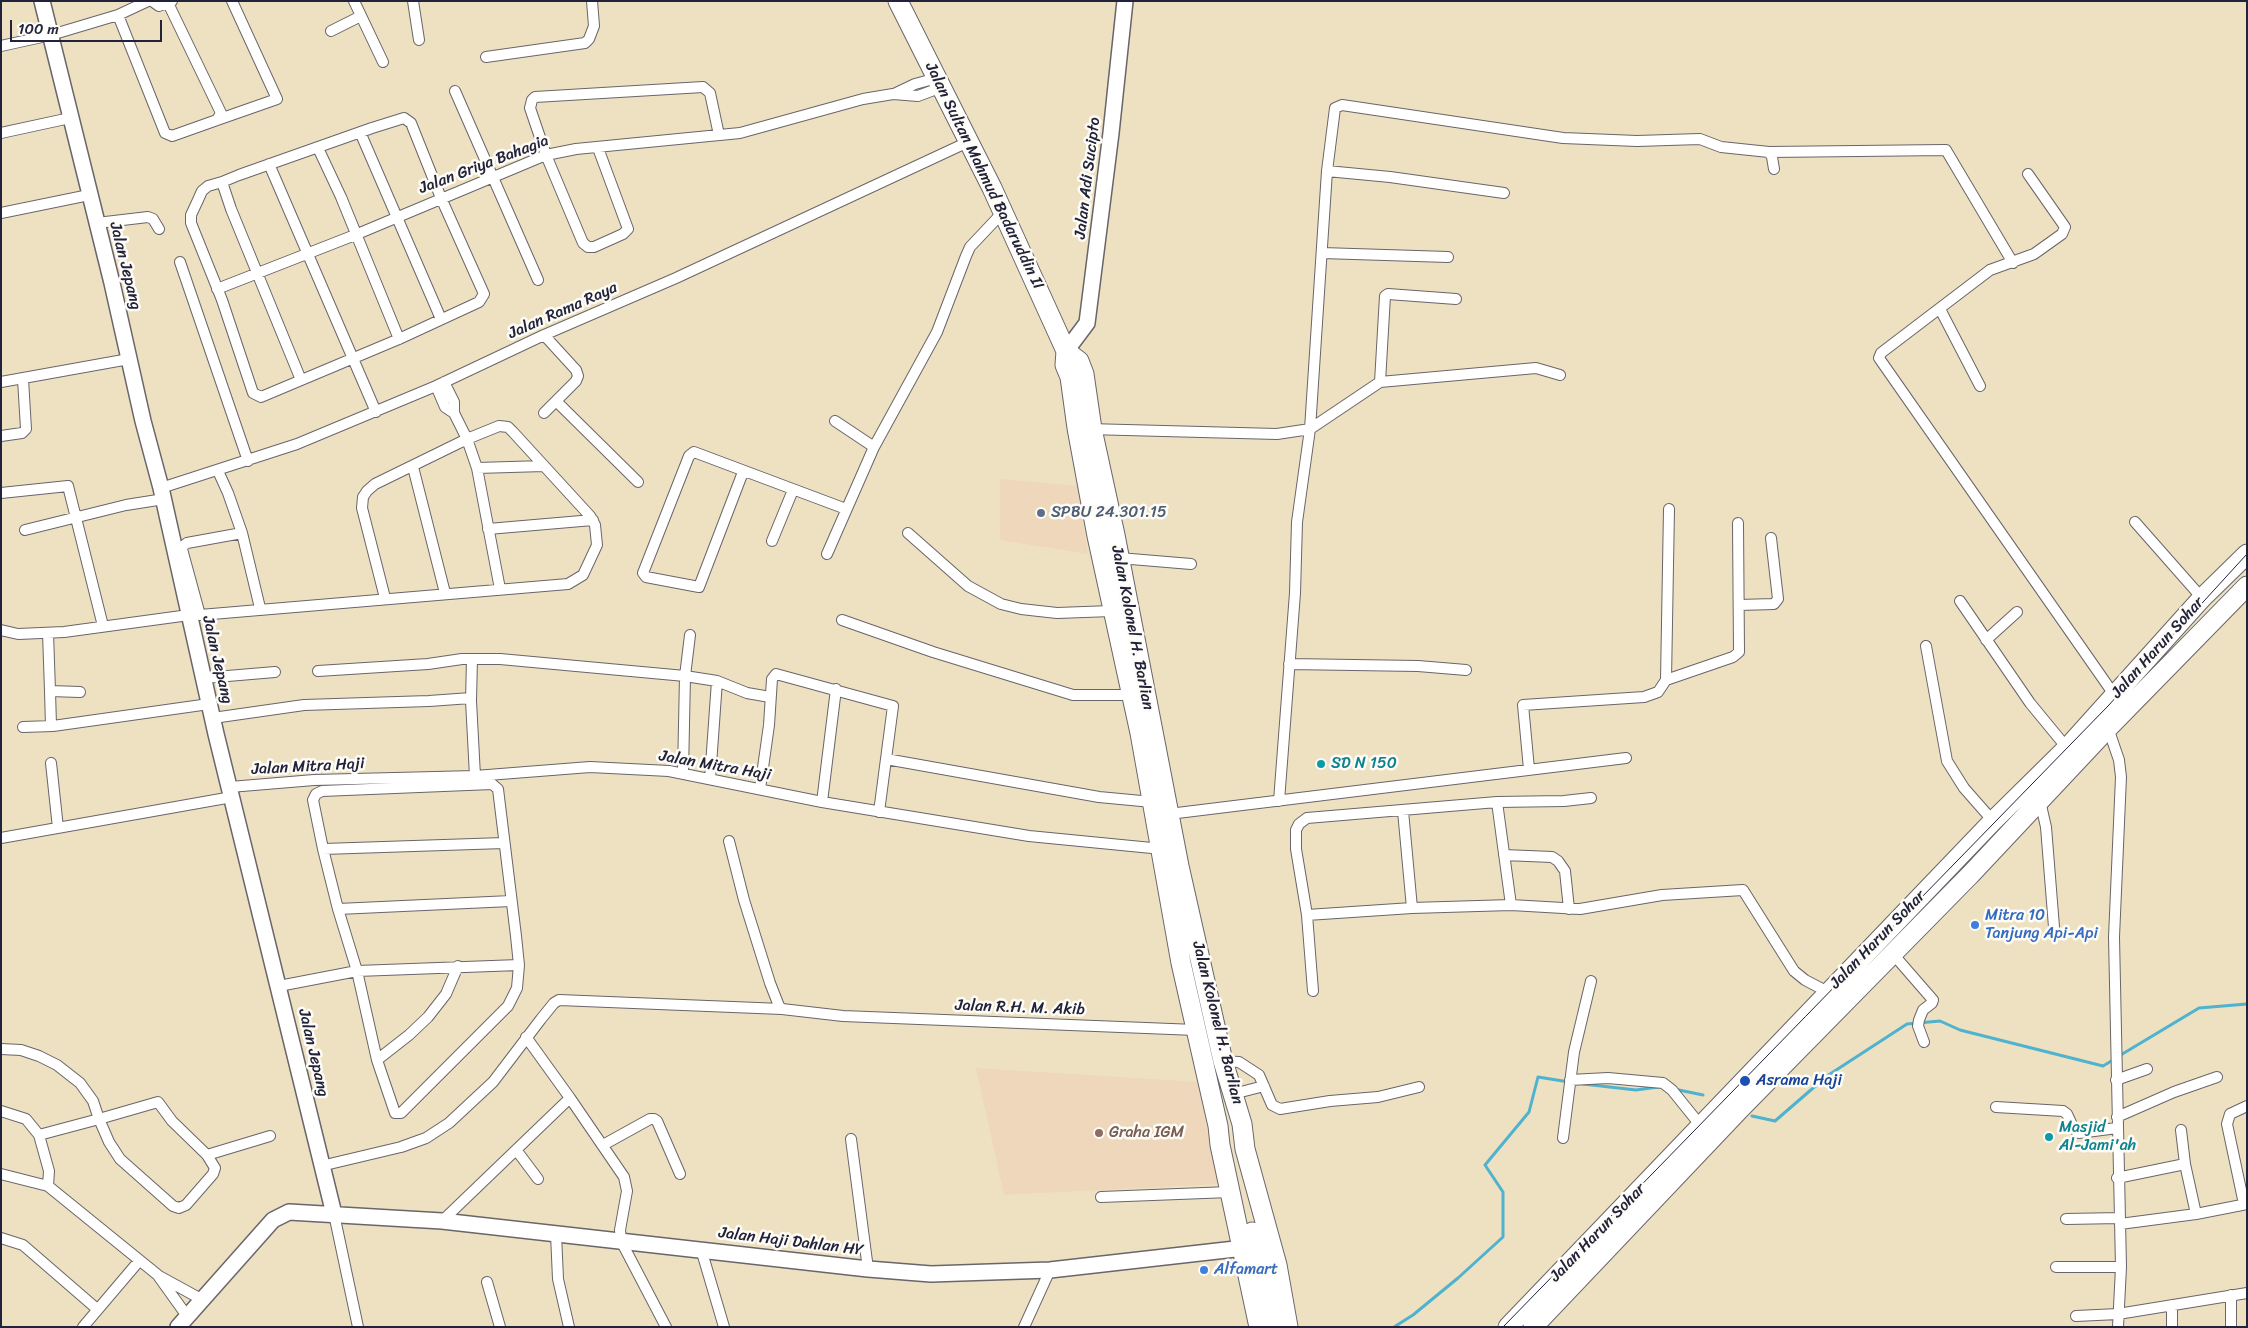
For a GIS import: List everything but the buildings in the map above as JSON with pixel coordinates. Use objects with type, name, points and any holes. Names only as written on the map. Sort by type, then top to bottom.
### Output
[{"type":"highway","name":"Jalan Sultan Mahmud Badaruddin II","points":[[898,1],[1004,212],[1066,351]]},
{"type":"highway","name":"Jalan Kolonel H. Barlian","points":[[1066,351],[1079,361],[1084,374],[1084,428],[1094,474],[1119,558],[1151,730],[1169,814],[1224,1062],[1242,1126]]},
{"type":"highway","name":"Jalan Kolonel H. Barlian","points":[[1094,474],[1112,611],[1162,849],[1181,963],[1219,1128]]},
{"type":"highway","name":"Jalan Harun Sohar","points":[[1533,1327],[1660,1181],[1701,1126],[1993,821],[2067,748],[2202,598],[2247,554]]},
{"type":"highway","name":"Jalan Harun Sohar","points":[[1508,1327],[1893,954],[2108,728],[2247,586]]},
{"type":"highway","points":[[1242,1126],[1245,1149],[1277,1265],[1288,1327]]},
{"type":"highway","points":[[1242,1126],[1254,1144],[1271,1197],[1288,1270],[1298,1327]]},
{"type":"highway","points":[[1219,1128],[1230,1192],[1244,1248],[1259,1327]]},
{"type":"highway","points":[[1219,1128],[1257,1250],[1274,1327]]},
{"type":"street","name":"Jalan Jepang","points":[[42,1],[162,493],[211,711],[334,1214],[358,1327]]},
{"type":"street","points":[[1,46],[51,35],[118,15],[150,1],[159,6],[170,2],[221,114],[217,120]]},
{"type":"street","points":[[118,15],[165,133],[172,136],[277,99],[232,1]]},
{"type":"street","points":[[354,1],[382,62]]},
{"type":"street","points":[[413,1],[419,40]]},
{"type":"street","points":[[486,57],[585,43],[589,39],[594,26],[592,1]]},
{"type":"street","name":"Jalan Adi Sucipto","points":[[1066,351],[1088,323],[1125,1]]},
{"type":"street","points":[[331,32],[362,16]]},
{"type":"street","name":"Jalan Griya Bahagia","points":[[217,289],[355,235],[546,154],[740,133],[863,99],[893,94],[918,96],[940,82]]},
{"type":"street","points":[[598,148],[629,226],[627,232],[594,247],[588,247],[584,243],[546,154],[530,108],[530,102],[534,97],[703,87],[710,93],[719,135]]},
{"type":"street","points":[[455,90],[538,280]]},
{"type":"street","points":[[1279,801],[1295,592],[1297,522],[1310,429],[1327,172],[1334,111],[1342,105],[1563,138],[1637,141],[1700,139],[1721,147],[1769,152],[1946,150],[2013,263]]},
{"type":"street","points":[[1,133],[70,118]]},
{"type":"street","points":[[404,118],[408,120],[484,294],[479,302],[399,339],[260,398],[253,393],[217,289],[191,223],[191,215],[202,191],[208,186],[318,148],[404,118]]},
{"type":"street","points":[[360,132],[442,319]]},
{"type":"street","name":"Jalan Rama Raya","points":[[24,530],[75,519],[162,493],[297,444],[376,412],[544,335],[685,274],[968,142]]},
{"type":"street","points":[[318,148],[341,198],[399,339]]},
{"type":"street","points":[[1769,152],[1774,169]]},
{"type":"street","points":[[269,164],[376,412]]},
{"type":"street","points":[[1327,172],[1390,177],[1504,193]]},
{"type":"street","points":[[2028,174],[2064,227],[2062,234],[2034,254],[1990,270],[1880,353],[1880,361],[2115,696]]},
{"type":"street","points":[[222,182],[231,209],[259,273],[301,380]]},
{"type":"street","points":[[1,213],[90,195]]},
{"type":"street","points":[[827,554],[874,446],[932,344],[970,247],[1004,212]]},
{"type":"street","points":[[97,224],[148,217],[153,219],[158,229]]},
{"type":"street","points":[[1322,253],[1448,257]]},
{"type":"street","points":[[180,262],[248,462]]},
{"type":"street","points":[[1380,382],[1385,296],[1388,294],[1456,298]]},
{"type":"street","points":[[1940,309],[1980,386]]},
{"type":"street","points":[[544,335],[576,370],[578,376],[544,413]]},
{"type":"street","points":[[1,382],[129,359]]},
{"type":"street","points":[[1084,428],[1277,434],[1310,429],[1380,382],[1536,368],[1560,375]]},
{"type":"street","points":[[1,436],[22,433],[26,429],[24,379]]},
{"type":"street","points":[[440,384],[454,402],[454,414],[477,468],[500,589]]},
{"type":"street","points":[[556,401],[638,482]]},
{"type":"street","points":[[835,421],[874,446]]},
{"type":"street","points":[[242,533],[187,543],[182,549],[200,615],[260,608],[568,584],[583,575],[597,545],[593,520],[508,427],[500,426],[466,439],[413,467],[375,484],[363,497],[362,508],[385,598]]},
{"type":"street","points":[[744,472],[699,587],[646,577],[643,573],[689,456],[694,452],[846,509]]},
{"type":"street","points":[[477,468],[544,466]]},
{"type":"street","points":[[413,467],[445,593]]},
{"type":"street","points":[[222,470],[242,533],[260,608]]},
{"type":"street","points":[[1,493],[68,486],[102,626]]},
{"type":"street","points":[[772,541],[793,490]]},
{"type":"street","points":[[1529,769],[1523,705],[1644,697],[1658,692],[1666,680],[1669,509]]},
{"type":"street","points":[[488,529],[593,520]]},
{"type":"street","points":[[2135,522],[2202,598]]},
{"type":"street","points":[[1666,680],[1704,668],[1738,654],[1740,649],[1738,523]]},
{"type":"street","points":[[908,533],[968,586],[1001,604],[1022,609],[1056,613],[1112,611]]},
{"type":"street","points":[[1739,605],[1774,604],[1778,600],[1771,538]]},
{"type":"street","points":[[1119,558],[1192,564]]},
{"type":"street","points":[[1960,601],[2030,703],[2067,748]]},
{"type":"street","points":[[1986,640],[2017,612]]},
{"type":"street","points":[[1,630],[18,634],[48,633],[189,615]]},
{"type":"street","points":[[842,620],[933,652],[1073,694],[1131,695]]},
{"type":"street","points":[[48,633],[51,726]]},
{"type":"street","points":[[683,773],[684,676],[690,635]]},
{"type":"street","points":[[1926,646],[1947,761],[1964,788],[1993,821]]},
{"type":"street","points":[[472,659],[471,698],[475,776]]},
{"type":"street","points":[[318,670],[428,664],[472,659],[500,659],[684,676],[717,681],[747,693],[770,697]]},
{"type":"street","points":[[1289,664],[1418,666],[1466,670]]},
{"type":"street","points":[[204,678],[275,672]]},
{"type":"street","points":[[760,789],[772,679],[776,674],[893,706],[879,812]]},
{"type":"street","points":[[710,778],[717,681]]},
{"type":"street","points":[[822,802],[836,689]]},
{"type":"street","points":[[50,690],[80,692]]},
{"type":"street","points":[[23,727],[211,711],[429,702],[471,698]]},
{"type":"street","points":[[2108,728],[2119,760],[2121,777],[2114,937],[2117,1178],[2121,1267],[2118,1327]]},
{"type":"street","points":[[1169,814],[1626,758]]},
{"type":"street","points":[[886,759],[1099,797],[1152,802]]},
{"type":"street","points":[[51,763],[58,828]]},
{"type":"street","name":"Jalan Mitra Haji","points":[[1,838],[231,792],[307,781],[475,776],[590,767],[683,773],[822,802],[1029,836],[1162,849]]},
{"type":"street","points":[[492,784],[496,785],[498,789],[519,965],[518,988],[508,1006],[401,1114],[393,1112],[377,1060],[357,971],[338,909],[323,849],[313,809],[313,800],[316,794],[322,791],[492,784]]},
{"type":"street","points":[[1313,991],[1307,915],[1296,849],[1296,830],[1299,824],[1307,818],[1497,802],[1564,801],[1591,798]]},
{"type":"street","points":[[2040,801],[2046,827],[2054,927]]},
{"type":"street","points":[[1497,802],[1511,905]]},
{"type":"street","points":[[1403,811],[1412,908]]},
{"type":"street","points":[[729,841],[744,900],[770,983],[779,1006],[782,1008]]},
{"type":"street","points":[[323,849],[504,843]]},
{"type":"street","points":[[1504,855],[1552,857],[1558,861],[1564,871],[1569,909]]},
{"type":"street","points":[[1307,915],[1412,908],[1511,905],[1569,909],[1633,901],[1662,895],[1743,890],[1794,971],[1805,980],[1828,992]]},
{"type":"street","points":[[338,909],[511,901]]},
{"type":"street","points":[[1893,954],[1932,1000],[1932,1003],[1923,1010],[1919,1023],[1924,1042]]},
{"type":"street","points":[[279,986],[357,971],[519,965]]},
{"type":"street","points":[[377,1060],[410,1035],[428,1017],[446,994],[458,966]]},
{"type":"street","points":[[1563,1138],[1574,1052],[1591,981]]},
{"type":"street","name":"Jalan R.H. M. Akib","points":[[526,1037],[554,1003],[559,1000],[782,1008],[843,1016],[1196,1030]]},
{"type":"street","points":[[321,1166],[402,1147],[426,1138],[449,1123],[493,1082],[526,1037],[603,1144],[624,1177],[627,1191],[620,1230],[621,1241],[666,1327]]},
{"type":"street","points":[[1,1049],[21,1050],[39,1056],[69,1073],[80,1083],[93,1101],[99,1119],[109,1142],[120,1159],[167,1201],[179,1208],[186,1205],[213,1174],[214,1163],[208,1154],[172,1122],[158,1102],[99,1119],[38,1135]]},
{"type":"street","points":[[1224,1062],[1243,1064],[1259,1075],[1272,1105],[1280,1109],[1330,1101],[1378,1097],[1419,1087]]},
{"type":"street","points":[[2116,1076],[2146,1069]]},
{"type":"street","points":[[1996,1107],[2064,1111],[2074,1130],[2079,1133],[2117,1123],[2174,1092],[2217,1077]]},
{"type":"street","points":[[1570,1082],[1608,1078],[1663,1083],[1672,1090],[1701,1126]]},
{"type":"street","points":[[1233,1094],[1264,1086]]},
{"type":"street","points":[[442,1221],[570,1098]]},
{"type":"street","points":[[2066,1219],[2120,1221],[2196,1214],[2246,1204],[2227,1124],[2230,1114],[2247,1106]]},
{"type":"street","points":[[1,1111],[26,1119],[38,1135],[49,1171],[48,1186]]},
{"type":"street","points":[[603,1144],[650,1119],[654,1119],[657,1121],[680,1174]]},
{"type":"street","points":[[2181,1130],[2185,1164],[2196,1214]]},
{"type":"street","points":[[208,1154],[270,1136]]},
{"type":"street","points":[[851,1139],[868,1269]]},
{"type":"street","points":[[517,1151],[538,1179]]},
{"type":"street","points":[[2117,1178],[2185,1164]]},
{"type":"street","points":[[1,1174],[48,1186],[158,1276],[201,1299]]},
{"type":"street","points":[[1101,1197],[1230,1192]]},
{"type":"street","name":"Jalan Haji Dahlan HY","points":[[182,1321],[273,1220],[289,1212],[442,1221],[868,1269],[931,1274],[1050,1270],[1244,1248]]},
{"type":"street","points":[[556,1234],[558,1279],[569,1327]]},
{"type":"street","points":[[1,1238],[23,1246],[97,1309]]},
{"type":"street","points":[[701,1249],[724,1327]]},
{"type":"street","points":[[83,1327],[139,1261]]},
{"type":"street","points":[[2056,1267],[2121,1267]]},
{"type":"street","points":[[1024,1327],[1050,1270]]},
{"type":"street","points":[[158,1276],[182,1321]]},
{"type":"street","points":[[488,1282],[500,1327]]},
{"type":"street","points":[[2076,1316],[2118,1314],[2247,1293]]},
{"type":"street","points":[[2231,1295],[2231,1327]]},
{"type":"street","points":[[2172,1305],[2172,1327]]},
{"type":"shaded area","name":"SPBU 24.301.15","points":[[1000,479],[1078,486],[1088,554],[1000,540]]},
{"type":"shaded area","name":"Graha IGM","points":[[976,1068],[1198,1082],[1217,1184],[1004,1195]]},
{"type":"waterway","points":[[2119,1056],[2199,1008],[2247,1004]]},
{"type":"waterway","points":[[1752,1116],[1775,1121],[1827,1076],[1907,1024],[1940,1021],[1960,1030],[2103,1066],[2113,1060]]},
{"type":"waterway","points":[[1394,1327],[1413,1315],[1458,1278],[1503,1237],[1503,1192],[1485,1165],[1529,1112],[1538,1077],[1569,1082]]},
{"type":"waterway","points":[[1583,1084],[1636,1090],[1658,1087]]},
{"type":"waterway","points":[[1674,1089],[1703,1095]]},
{"type":"tram line","points":[[1503,1327],[2108,706],[2247,554]]},
{"type":"place","name":"SPBU 24.301.15","points":[[1041,513]]},
{"type":"place","name":"SD N 150","points":[[1321,764]]},
{"type":"place","name":"Mitra 10 Tanjung Api-Api","points":[[1975,925]]},
{"type":"place","name":"Asrama Haji","points":[[1745,1081]]},
{"type":"place","name":"Graha IGM","points":[[1099,1133]]},
{"type":"place","name":"Masjid Al-Jami'ah","points":[[2049,1137]]},
{"type":"place","name":"Alfamart","points":[[1204,1270]]}]
